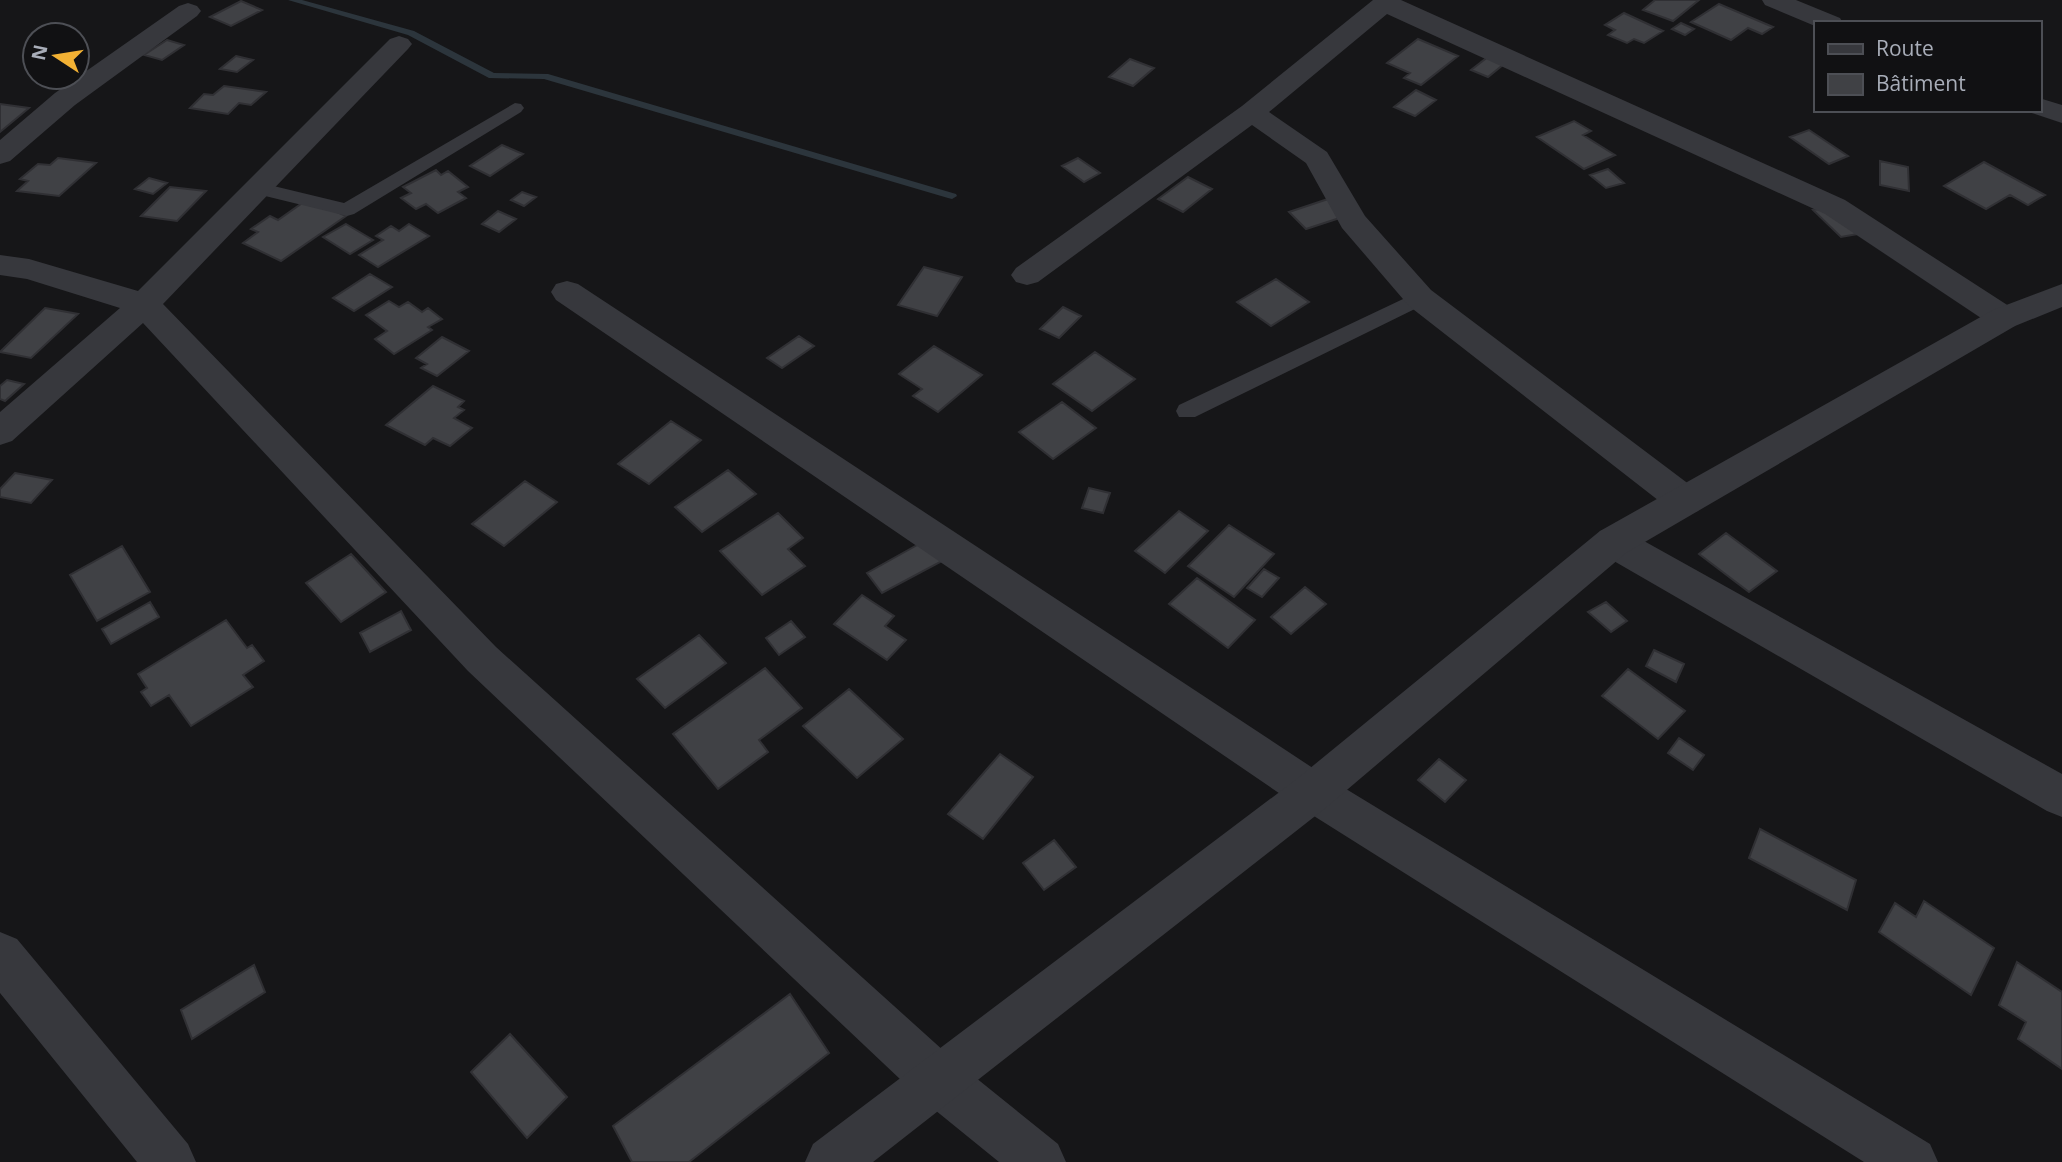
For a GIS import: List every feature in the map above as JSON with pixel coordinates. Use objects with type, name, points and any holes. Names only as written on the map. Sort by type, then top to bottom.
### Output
[{"type":"street","points":[[1774,0],[1826,21]]},
{"type":"street","points":[[1027,275],[1252,112],[1386,2],[1835,207],[2004,318]]},
{"type":"street","points":[[0,155],[65,99],[188,10]]},
{"type":"street","points":[[0,432],[144,304],[399,44]]},
{"type":"street","points":[[2041,107],[2062,116]]},
{"type":"street","points":[[1252,112],[1317,158],[1353,220],[1420,299],[1685,501]]},
{"type":"street","points":[[0,265],[29,269],[144,304],[482,659],[937,1079],[1040,1162]]},
{"type":"street","points":[[567,292],[1313,792],[1912,1162]]},
{"type":"street","points":[[831,1162],[1313,792],[1613,542],[2004,318],[2062,295]]},
{"type":"street","points":[[1613,542],[2062,797]]},
{"type":"street","points":[[0,956],[170,1162]]},
{"type":"lane","points":[[257,188],[347,210],[515,108]]},
{"type":"lane","points":[[1187,411],[1420,299]]},
{"type":"building","points":[[1655,0],[1699,0],[1673,21],[1643,10]]},
{"type":"building","points":[[241,1],[262,10],[231,26],[210,17]]},
{"type":"building","points":[[1719,4],[1773,27],[1762,34],[1748,28],[1731,40],[1691,22]]},
{"type":"building","points":[[1624,13],[1663,31],[1644,43],[1634,39],[1627,43],[1608,35],[1615,30],[1605,25]]},
{"type":"building","points":[[1681,23],[1694,29],[1685,35],[1672,29]]},
{"type":"building","points":[[1418,39],[1458,56],[1421,85],[1404,78],[1410,73],[1387,63]]},
{"type":"building","points":[[167,40],[184,45],[162,60],[144,55]]},
{"type":"building","points":[[1493,53],[1509,60],[1488,77],[1471,70]]},
{"type":"building","points":[[236,56],[253,60],[237,72],[220,69]]},
{"type":"building","points":[[1130,59],[1154,68],[1133,86],[1109,77]]},
{"type":"building","points":[[224,86],[266,92],[251,105],[239,103],[228,114],[190,108],[204,94],[213,95]]},
{"type":"building","points":[[1416,90],[1436,100],[1415,116],[1394,107]]},
{"type":"building","points":[[0,104],[29,108],[0,132]]},
{"type":"building","points":[[1574,121],[1591,131],[1583,135],[1615,155],[1584,169],[1537,137]]},
{"type":"building","points":[[1809,130],[1848,156],[1829,164],[1790,137]]},
{"type":"building","points":[[502,145],[523,154],[490,176],[470,166]]},
{"type":"building","points":[[58,158],[96,163],[59,196],[17,191],[28,181],[20,179],[38,164],[50,165]]},
{"type":"building","points":[[1078,158],[1100,173],[1084,182],[1062,166]]},
{"type":"building","points":[[1880,161],[1908,167],[1909,191],[1880,185]]},
{"type":"building","points":[[1984,162],[2045,195],[2028,205],[2010,195],[1986,209],[1944,186]]},
{"type":"building","points":[[1608,169],[1624,183],[1606,188],[1590,175]]},
{"type":"building","points":[[436,170],[441,175],[448,171],[468,187],[458,192],[466,198],[438,213],[426,204],[416,209],[401,198],[411,193],[403,187]]},
{"type":"building","points":[[1188,177],[1212,189],[1183,212],[1158,199]]},
{"type":"building","points":[[149,178],[167,183],[153,194],[135,189]]},
{"type":"building","points":[[170,187],[206,191],[177,221],[141,216]]},
{"type":"building","points":[[522,192],[536,197],[524,206],[511,200]]},
{"type":"building","points":[[1340,195],[1358,212],[1306,229],[1289,212]]},
{"type":"building","points":[[308,199],[346,216],[281,261],[243,243],[258,232],[251,229],[270,216],[278,220]]},
{"type":"building","points":[[1840,205],[1869,232],[1841,237],[1813,210]]},
{"type":"building","points":[[498,211],[516,219],[499,232],[482,224]]},
{"type":"building","points":[[346,224],[373,240],[350,254],[323,237]]},
{"type":"building","points":[[409,224],[429,236],[378,267],[359,255],[383,240],[376,236],[391,226],[399,231]]},
{"type":"building","points":[[924,267],[962,277],[937,316],[898,305]]},
{"type":"building","points":[[370,274],[392,287],[354,311],[333,298]]},
{"type":"building","points":[[1276,279],[1309,302],[1271,326],[1237,302]]},
{"type":"building","points":[[389,301],[399,307],[408,302],[422,312],[428,308],[442,319],[428,327],[432,330],[394,354],[375,339],[387,331],[366,315]]},
{"type":"building","points":[[1063,307],[1081,316],[1059,338],[1040,329]]},
{"type":"building","points":[[45,308],[78,314],[31,358],[0,352]]},
{"type":"building","points":[[799,336],[814,346],[782,368],[767,358]]},
{"type":"building","points":[[442,337],[469,351],[437,376],[421,368],[427,364],[416,358]]},
{"type":"building","points":[[934,346],[982,375],[938,412],[913,396],[922,389],[899,374]]},
{"type":"building","points":[[1095,352],[1135,379],[1092,411],[1053,384]]},
{"type":"building","points":[[7,380],[24,384],[5,401],[0,399],[0,386]]},
{"type":"building","points":[[433,386],[464,401],[458,407],[464,410],[454,418],[472,428],[450,446],[433,438],[425,445],[386,425]]},
{"type":"building","points":[[1062,402],[1096,428],[1053,459],[1019,432]]},
{"type":"building","points":[[671,421],[701,440],[649,484],[618,464]]},
{"type":"building","points":[[728,470],[756,494],[702,532],[675,507]]},
{"type":"building","points":[[15,473],[52,480],[31,503],[0,497],[0,489]]},
{"type":"building","points":[[525,481],[557,502],[504,546],[472,524]]},
{"type":"building","points":[[1089,488],[1110,493],[1103,513],[1082,508]]},
{"type":"building","points":[[1179,511],[1208,531],[1165,573],[1135,551]]},
{"type":"building","points":[[778,513],[803,538],[788,549],[805,566],[762,595],[720,551]]},
{"type":"building","points":[[1229,525],[1274,554],[1234,597],[1188,566]]},
{"type":"building","points":[[1726,533],[1777,571],[1749,592],[1699,554]]},
{"type":"building","points":[[928,539],[944,560],[882,593],[867,573]]},
{"type":"building","points":[[122,546],[150,592],[97,621],[70,575]]},
{"type":"building","points":[[351,554],[386,592],[341,622],[306,583]]},
{"type":"building","points":[[1264,569],[1279,578],[1262,597],[1247,588]]},
{"type":"building","points":[[1197,578],[1255,620],[1228,648],[1169,604]]},
{"type":"building","points":[[1305,587],[1326,604],[1291,634],[1271,617]]},
{"type":"building","points":[[862,595],[894,616],[885,626],[906,640],[887,660],[834,624]]},
{"type":"building","points":[[150,602],[159,617],[111,644],[102,629]]},
{"type":"building","points":[[1606,602],[1627,621],[1611,632],[1588,612]]},
{"type":"building","points":[[401,611],[411,630],[370,652],[360,633]]},
{"type":"building","points":[[226,620],[247,648],[252,645],[264,661],[243,675],[253,687],[191,726],[169,695],[151,706],[141,692],[147,688],[138,674]]},
{"type":"building","points":[[791,621],[805,637],[779,655],[766,638]]},
{"type":"building","points":[[699,635],[726,663],[665,708],[637,679]]},
{"type":"building","points":[[1654,650],[1684,664],[1676,682],[1646,666]]},
{"type":"building","points":[[765,668],[802,708],[759,740],[768,752],[718,789],[673,734]]},
{"type":"building","points":[[1628,669],[1685,711],[1658,739],[1602,696]]},
{"type":"building","points":[[849,689],[903,739],[857,778],[803,726]]},
{"type":"building","points":[[1679,738],[1704,755],[1693,770],[1668,753]]},
{"type":"building","points":[[1000,754],[1033,777],[983,839],[948,814]]},
{"type":"building","points":[[1439,759],[1466,780],[1445,802],[1418,780]]},
{"type":"building","points":[[1760,829],[1856,880],[1847,910],[1749,858]]},
{"type":"building","points":[[1054,840],[1076,867],[1044,890],[1023,863]]},
{"type":"building","points":[[1924,901],[1994,948],[1971,995],[1879,932],[1895,903],[1916,917]]},
{"type":"building","points":[[2017,962],[2062,992],[2062,1069],[2018,1039],[2026,1022],[1999,1005]]},
{"type":"building","points":[[254,965],[265,992],[192,1039],[181,1010]]},
{"type":"building","points":[[790,994],[829,1053],[689,1162],[632,1162],[613,1126]]},
{"type":"building","points":[[510,1034],[567,1097],[527,1138],[471,1072]]},
{"type":"waterway","points":[[292,0],[411,33],[492,76],[545,76],[952,196]]}]
